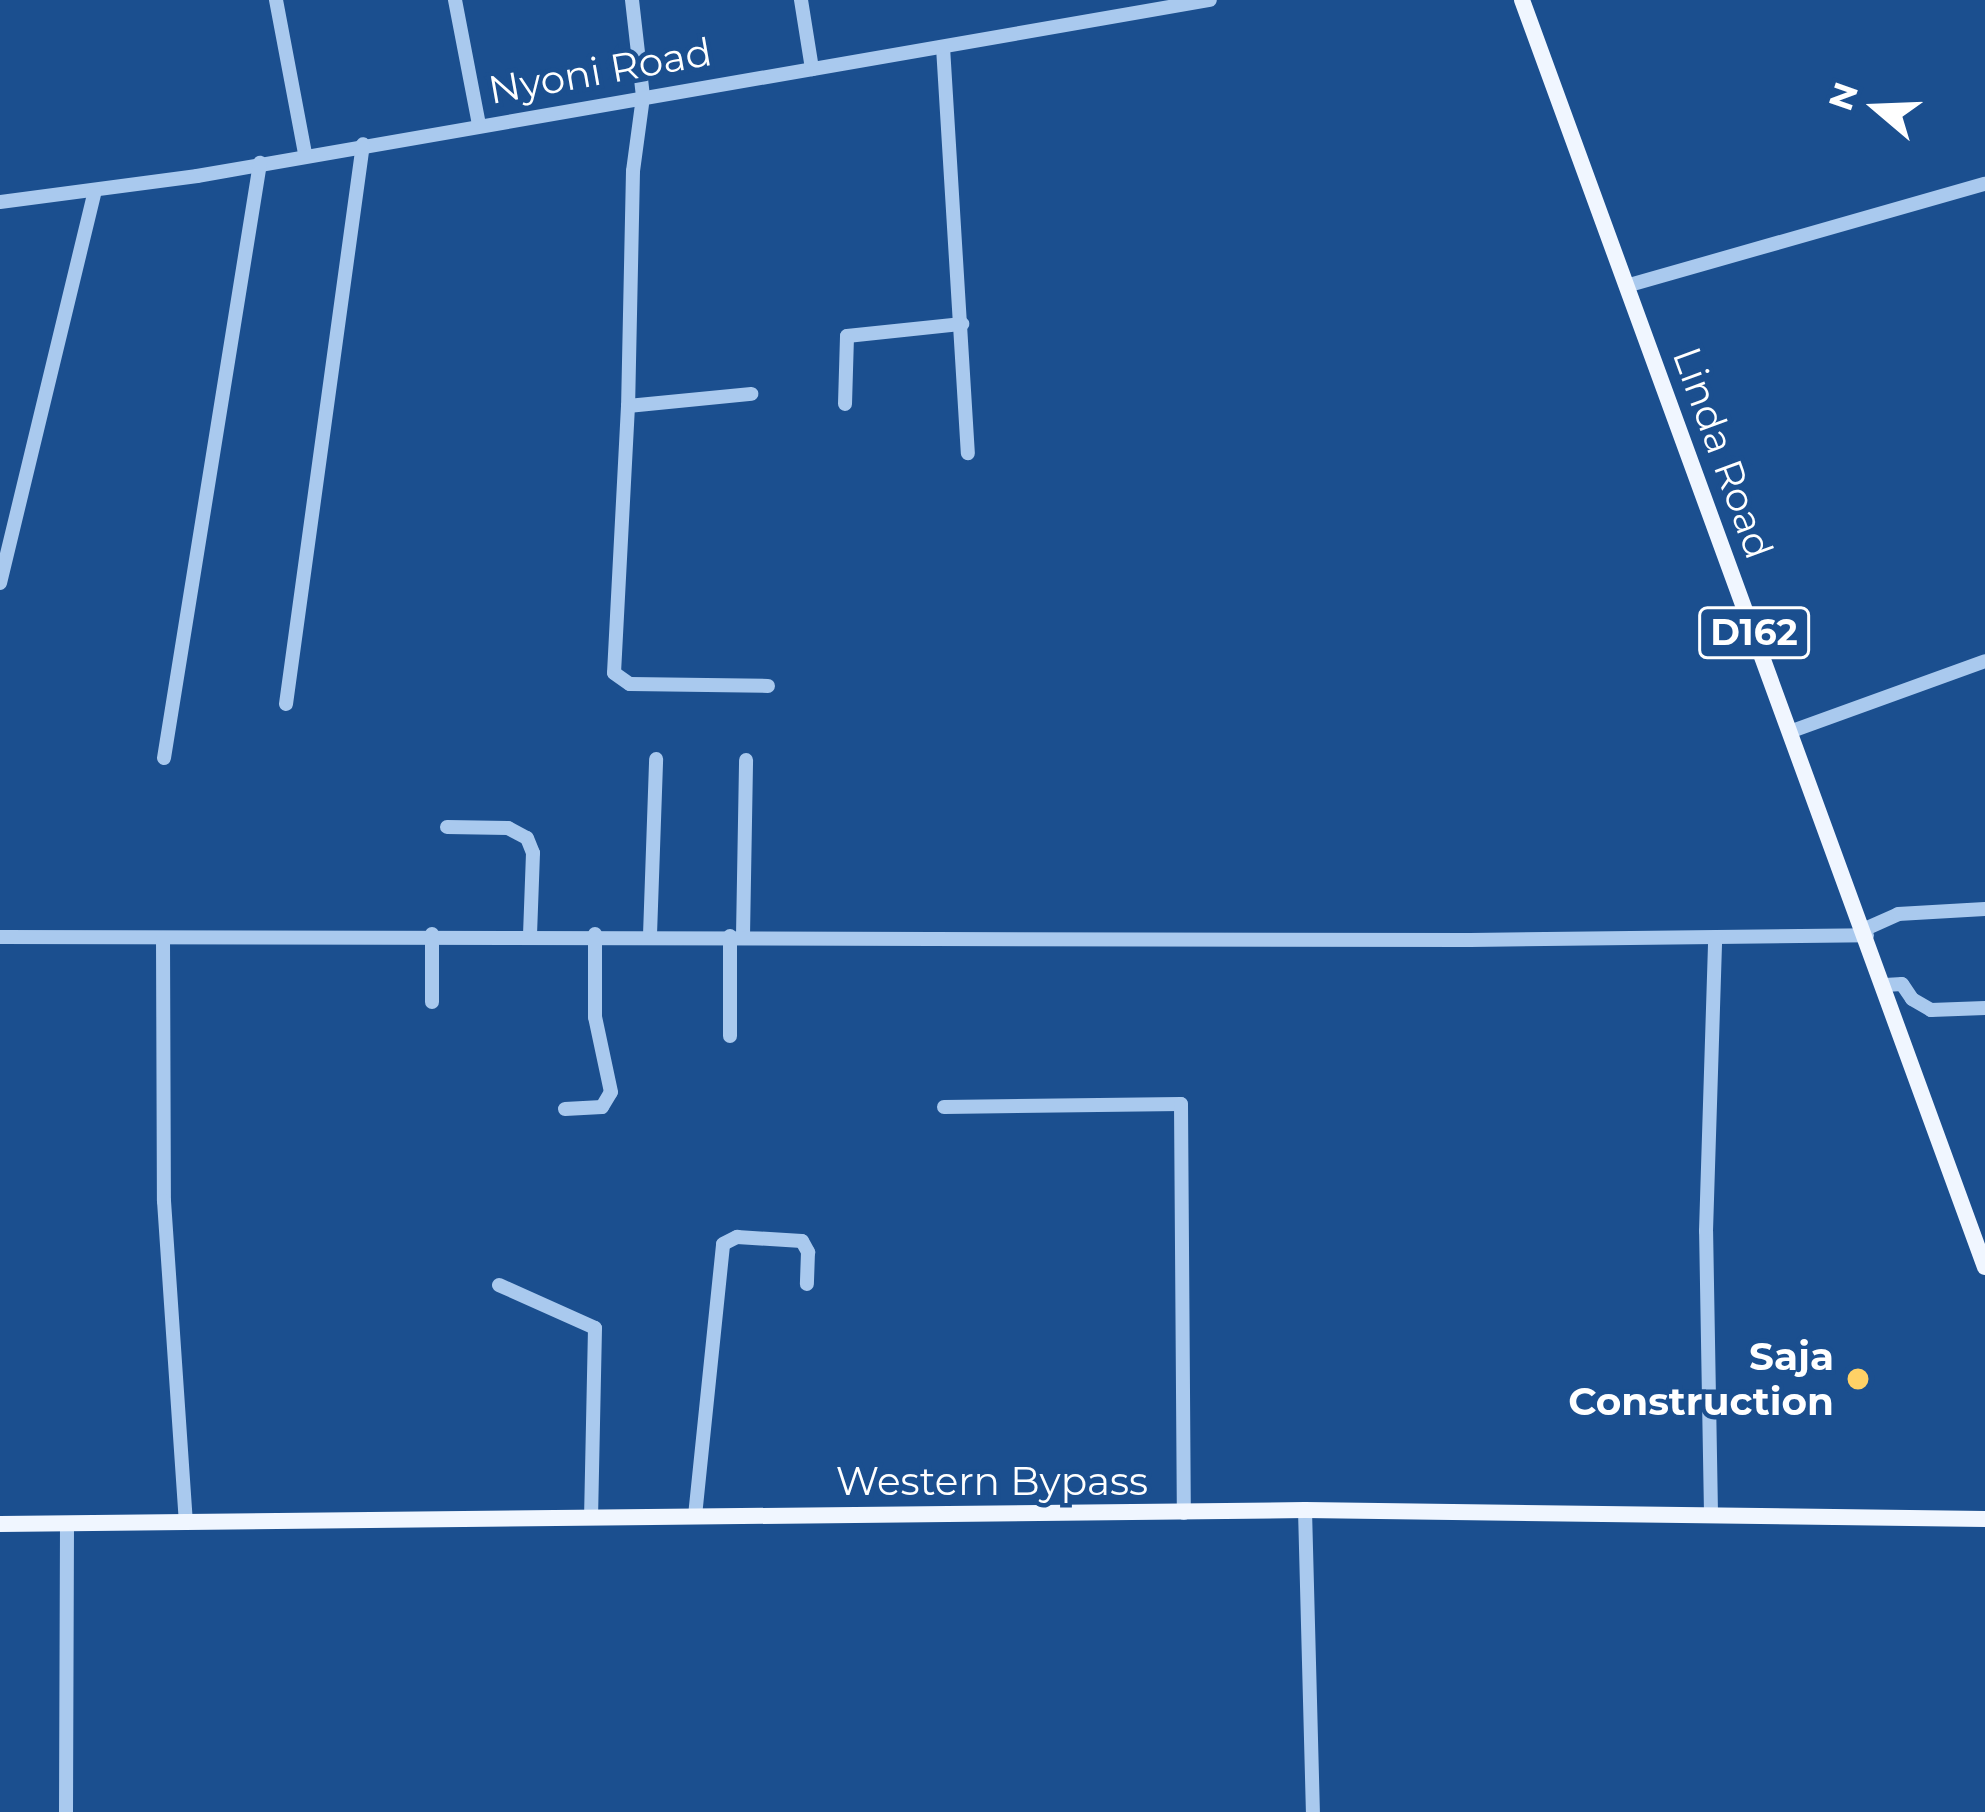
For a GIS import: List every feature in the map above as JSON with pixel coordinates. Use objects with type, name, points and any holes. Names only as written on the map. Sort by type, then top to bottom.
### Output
[{"type":"main road","name":"Linda Road","points":[[1522,0],[1985,1267]]},
{"type":"main road","name":"Western Bypass","points":[[0,1524],[1305,1510],[1985,1519]]},
{"type":"street","points":[[276,0],[304,154]]},
{"type":"street","points":[[455,0],[478,124]]},
{"type":"street","points":[[632,0],[643,97],[633,171],[615,678],[630,684],[768,686]]},
{"type":"street","points":[[801,0],[812,69]]},
{"type":"street","points":[[1105,0],[1111,19]]},
{"type":"street","name":"Nyoni Road","points":[[0,202],[95,191],[1210,0]]},
{"type":"street","points":[[944,47],[968,453]]},
{"type":"street","points":[[286,704],[363,144]]},
{"type":"street","points":[[164,758],[260,163]]},
{"type":"street","points":[[1626,286],[1985,184]]},
{"type":"street","points":[[0,583],[95,191]]},
{"type":"street","points":[[845,404],[847,336],[962,325]]},
{"type":"street","points":[[628,406],[751,394]]},
{"type":"street","points":[[1792,731],[1985,661]]},
{"type":"street","points":[[650,935],[656,759]]},
{"type":"street","points":[[730,1036],[746,760]]},
{"type":"street","points":[[447,827],[508,828],[527,838],[533,853],[530,934]]},
{"type":"street","points":[[0,937],[1715,938],[1866,932],[1898,914],[1985,910]]},
{"type":"street","points":[[432,934],[432,1002]]},
{"type":"street","points":[[565,1108],[602,1107],[611,1092],[595,1017],[595,934]]},
{"type":"street","points":[[163,938],[164,1202],[186,1521]]},
{"type":"street","points":[[1711,1514],[1706,1231],[1715,938]]},
{"type":"street","points":[[1885,985],[1902,984],[1912,999],[1931,1010],[1985,1008]]},
{"type":"street","points":[[944,1107],[1181,1104],[1184,1513]]},
{"type":"street","points":[[694,1516],[723,1244],[736,1238],[802,1241],[808,1252],[807,1284]]},
{"type":"street","points":[[499,1286],[596,1328],[591,1516]]},
{"type":"street","points":[[1305,1510],[1313,1812]]},
{"type":"street","points":[[66,1812],[68,1524]]},
{"type":"place","name":"Saja Construction","points":[[1858,1379]]}]
